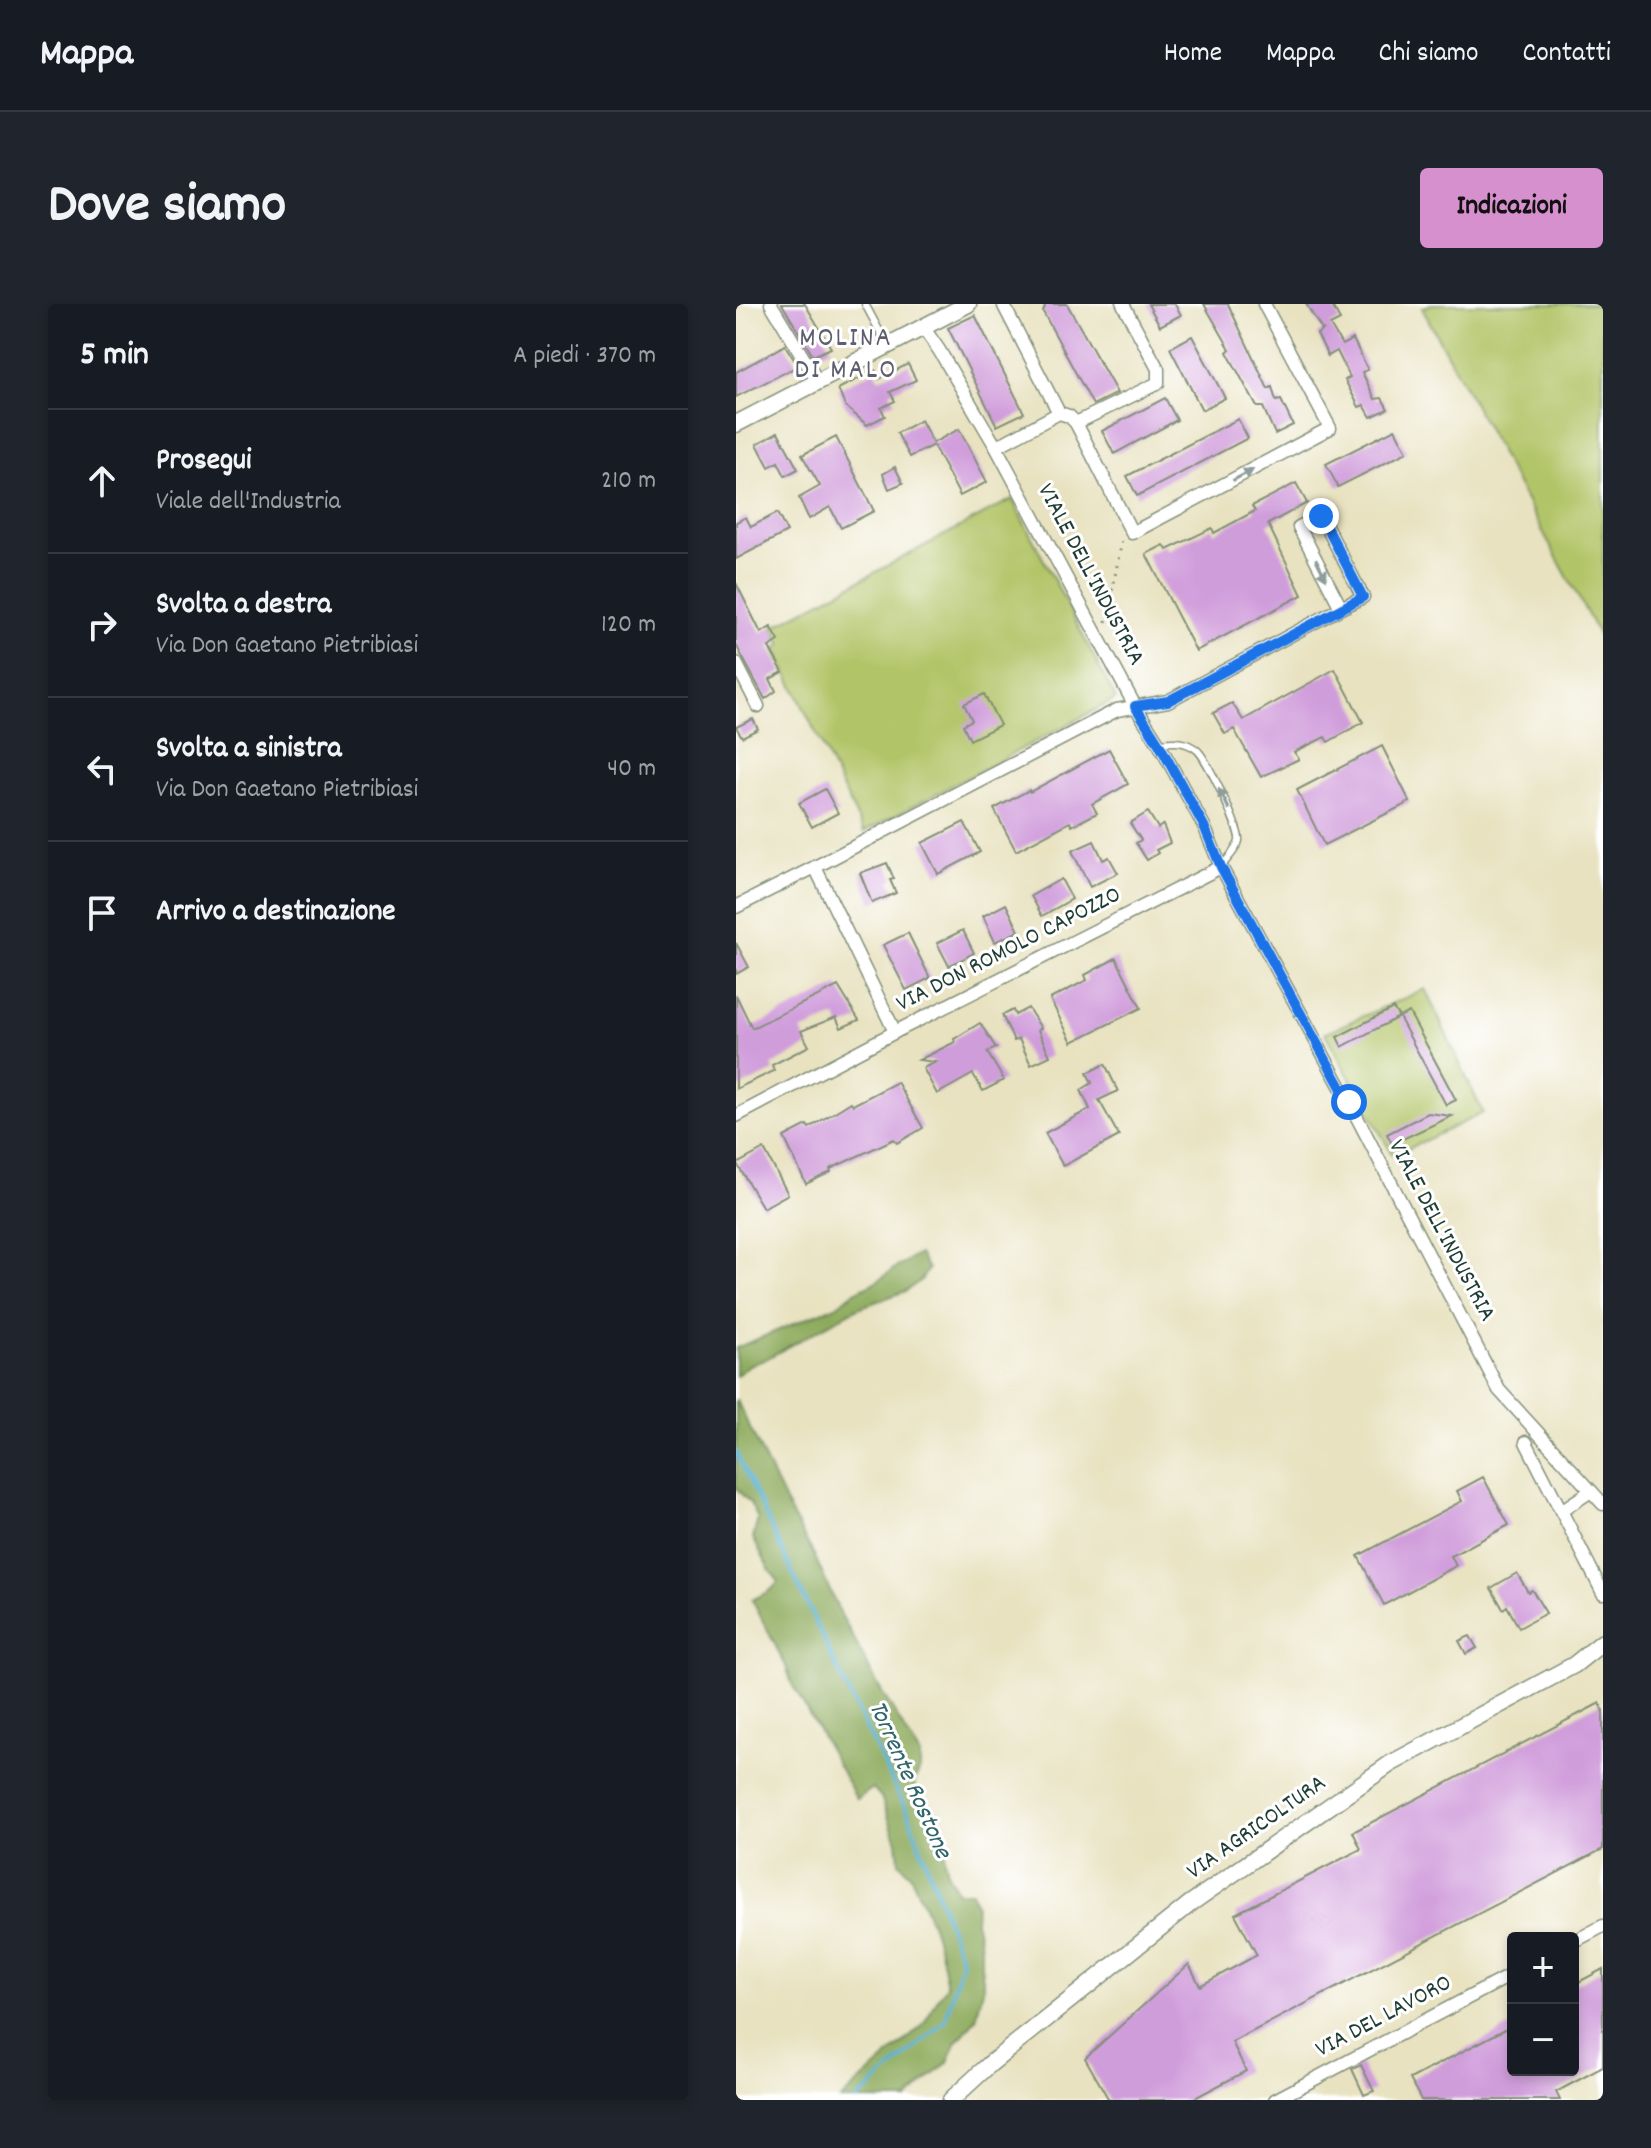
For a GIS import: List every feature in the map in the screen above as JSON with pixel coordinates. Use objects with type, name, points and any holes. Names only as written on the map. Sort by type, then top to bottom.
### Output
[{"type":"main road","points":[[736,424],[968,304]]},
{"type":"main road","name":"VIA AGRICOLTURA","points":[[951,2100],[990,2064],[1191,1903],[1390,1764],[1574,1665],[1603,1642]]},
{"type":"main road","name":"VIA AGRICOLTURA","points":[[1574,1665],[1603,1658]]},
{"type":"street","points":[[771,304],[818,382]]},
{"type":"street","points":[[1076,423],[1158,383],[1158,369],[1123,304]]},
{"type":"street","points":[[996,447],[1059,413],[1069,416],[1076,423],[1132,533],[1174,512],[1330,428],[1264,304]]},
{"type":"street","points":[[1004,306],[1059,413]]},
{"type":"street","name":"VIALE DELL'INDUSTRIA","points":[[923,327],[996,447],[1135,706],[1204,826],[1221,867],[1349,1102],[1499,1390],[1603,1504]]},
{"type":"street","points":[[736,907],[1117,710],[1168,701],[1363,597],[1321,516],[1299,527],[1341,608]]},
{"type":"street","points":[[736,665],[758,706]]},
{"type":"street","name":"VIA DON ROMOLO CAPOZZO","points":[[815,867],[895,1032],[1221,867]]},
{"type":"street","points":[[736,1116],[895,1032]]},
{"type":"street","points":[[1526,1442],[1603,1593]]},
{"type":"street","points":[[1561,1511],[1591,1491]]},
{"type":"street","points":[[1579,1939],[1603,1926]]},
{"type":"street","name":"VIA DEL LAVORO","points":[[1275,2100],[1507,1977]]},
{"type":"lane","points":[[865,304],[887,345]]},
{"type":"lane","points":[[1159,744],[1184,743],[1199,751],[1230,811],[1239,832],[1239,844],[1221,867]]},
{"type":"path","points":[[1096,632],[1108,626],[1105,620],[1121,541],[1132,533]]},
{"type":"green space","points":[[1431,304],[1603,304],[1603,643],[1422,308]]},
{"type":"green space","points":[[1012,499],[1116,699],[864,832],[775,649],[782,645],[773,627]]},
{"type":"green space","points":[[1425,989],[1483,1113],[1393,1156],[1325,1033]]},
{"type":"green space","points":[[919,1254],[928,1269],[921,1280],[906,1291],[858,1308],[764,1360],[749,1365],[736,1376],[736,1348],[836,1306]]},
{"type":"green space","points":[[736,1399],[838,1609],[880,1689],[920,1755],[920,1769],[914,1782],[917,1798],[946,1845],[944,1858],[947,1872],[957,1892],[971,1892],[976,1905],[975,1921],[981,1946],[984,1985],[976,2019],[956,2043],[948,2062],[907,2100],[840,2100],[922,2026],[947,1986],[940,1950],[910,1874],[899,1862],[897,1841],[881,1797],[873,1788],[857,1799],[792,1684],[752,1600],[770,1590],[778,1581],[753,1538],[758,1519],[750,1503],[736,1488]]},
{"type":"building","points":[[782,304],[805,304],[831,348],[813,356]]},
{"type":"building","points":[[1046,304],[1067,304],[1117,393],[1093,405],[1043,312]]},
{"type":"building","points":[[1148,304],[1175,304],[1181,315],[1160,326]]},
{"type":"building","points":[[1204,304],[1228,304],[1268,389],[1272,387],[1276,401],[1281,400],[1293,425],[1275,434],[1263,407],[1257,407],[1227,352],[1230,349]]},
{"type":"building","points":[[1306,304],[1331,304],[1340,320],[1330,325],[1342,345],[1353,339],[1368,370],[1362,372],[1375,399],[1382,398],[1388,409],[1371,417],[1364,405],[1359,407],[1345,380],[1350,377],[1337,351],[1328,356],[1317,334],[1324,329]]},
{"type":"building","points":[[975,315],[1024,413],[997,426],[948,328]]},
{"type":"building","points":[[1192,336],[1225,398],[1202,410],[1170,348]]},
{"type":"building","points":[[785,345],[798,366],[736,397],[736,372]]},
{"type":"building","points":[[908,364],[916,380],[890,392],[895,401],[881,408],[885,416],[867,425],[845,406],[838,389],[875,370],[879,379]]},
{"type":"building","points":[[1165,398],[1177,420],[1114,454],[1102,431]]},
{"type":"building","points":[[1238,419],[1248,438],[1137,496],[1127,476]]},
{"type":"building","points":[[921,420],[933,443],[959,429],[987,482],[960,496],[933,445],[910,457],[897,433]]},
{"type":"building","points":[[1395,429],[1407,452],[1338,487],[1326,464]]},
{"type":"building","points":[[778,432],[798,469],[785,476],[778,462],[769,467],[757,444]]},
{"type":"building","points":[[836,437],[874,511],[841,528],[830,507],[809,519],[799,498],[820,486],[802,455]]},
{"type":"building","points":[[895,467],[903,483],[889,489],[883,474]]},
{"type":"building","points":[[1296,483],[1307,503],[1268,524],[1302,595],[1196,651],[1146,554],[1164,545],[1167,550],[1212,528],[1214,533],[1255,511],[1252,506]]},
{"type":"building","points":[[777,513],[787,532],[736,559],[736,522],[746,517],[751,527]]},
{"type":"building","points":[[736,583],[761,633],[771,627],[779,641],[769,647],[783,672],[770,679],[776,691],[765,699],[736,645]]},
{"type":"building","points":[[1335,669],[1363,722],[1328,742],[1325,737],[1294,752],[1299,759],[1261,777],[1234,729],[1225,734],[1213,713],[1232,703],[1243,720]]},
{"type":"building","points":[[984,694],[1000,725],[970,740],[963,725],[972,720],[964,704]]},
{"type":"building","points":[[753,719],[758,729],[742,737],[736,727]]},
{"type":"building","points":[[1382,746],[1410,802],[1324,845],[1297,790]]},
{"type":"building","points":[[1109,749],[1128,784],[1092,804],[1097,813],[1072,826],[1070,822],[1016,851],[994,809]]},
{"type":"building","points":[[825,789],[838,813],[812,827],[799,803]]},
{"type":"building","points":[[1148,812],[1158,828],[1163,825],[1170,843],[1156,850],[1158,853],[1147,860],[1136,843],[1141,840],[1130,823]]},
{"type":"building","points":[[964,822],[980,852],[938,874],[922,843]]},
{"type":"building","points":[[1094,841],[1103,860],[1109,857],[1118,873],[1090,887],[1072,851]]},
{"type":"building","points":[[887,863],[896,893],[872,903],[860,873]]},
{"type":"building","points":[[1061,879],[1072,899],[1042,916],[1031,896]]},
{"type":"building","points":[[1006,904],[1019,931],[995,942],[983,916]]},
{"type":"building","points":[[963,930],[974,953],[949,966],[937,943]]},
{"type":"building","points":[[908,933],[930,978],[906,990],[883,945]]},
{"type":"building","points":[[736,943],[749,967],[736,974]]},
{"type":"building","points":[[1116,958],[1141,1008],[1072,1042],[1050,999],[1087,980],[1085,975]]},
{"type":"building","points":[[838,986],[859,1020],[841,1028],[836,1017],[801,1031],[809,1046],[772,1065],[774,1071],[736,1089],[736,995],[752,1028]]},
{"type":"building","points":[[1028,1008],[1041,1028],[1038,1030],[1050,1056],[1031,1065],[1019,1039],[1014,1041],[1002,1015],[1013,1010],[1015,1015]]},
{"type":"building","points":[[1393,1008],[1399,1017],[1342,1047],[1337,1037]]},
{"type":"building","points":[[1409,1012],[1456,1100],[1446,1105],[1399,1017]]},
{"type":"building","points":[[980,1023],[996,1048],[987,1052],[1004,1080],[983,1091],[973,1074],[937,1094],[923,1068],[936,1062],[919,1060],[955,1042],[954,1039]]},
{"type":"building","points":[[1105,1064],[1118,1091],[1099,1100],[1119,1136],[1063,1166],[1045,1133],[1090,1109],[1081,1090],[1092,1083],[1087,1073]]},
{"type":"building","points":[[897,1082],[923,1128],[897,1143],[894,1139],[830,1169],[831,1172],[806,1184],[784,1137],[807,1125],[809,1128],[851,1102],[853,1105]]},
{"type":"building","points":[[1428,1113],[1452,1116],[1392,1144],[1387,1134]]},
{"type":"building","points":[[764,1149],[788,1194],[763,1208],[737,1164]]},
{"type":"building","points":[[1483,1477],[1509,1525],[1451,1556],[1456,1566],[1384,1605],[1358,1556],[1462,1501],[1457,1491]]},
{"type":"building","points":[[1517,1573],[1546,1613],[1519,1628],[1507,1606],[1503,1609],[1491,1588]]},
{"type":"building","points":[[1470,1636],[1477,1648],[1466,1654],[1459,1641]]},
{"type":"building","points":[[1600,1703],[1603,1710],[1603,1849],[1232,2042],[1246,2071],[1191,2100],[1109,2100],[1085,2058],[1189,1964],[1200,1986],[1257,1955],[1235,1914],[1361,1849],[1353,1832]]},
{"type":"building","points":[[1603,1969],[1603,2067],[1556,2092],[1560,2100],[1421,2100],[1410,2079],[1507,2028],[1507,2076],[1579,2076],[1579,1982]]},
{"type":"building","points":[[1361,2065],[1374,2091],[1364,2095],[1352,2069]]},
{"type":"waterway","name":"Torrente Rostone","points":[[736,1452],[907,1811],[962,1961],[945,2022],[856,2100]]},
{"type":"district","name":"MOLINA DI MALO","points":[[846,356]]},
{"type":"route","points":[[1321,516],[1363,597],[1168,701],[1135,706],[1204,826],[1221,867],[1349,1102]]}]
